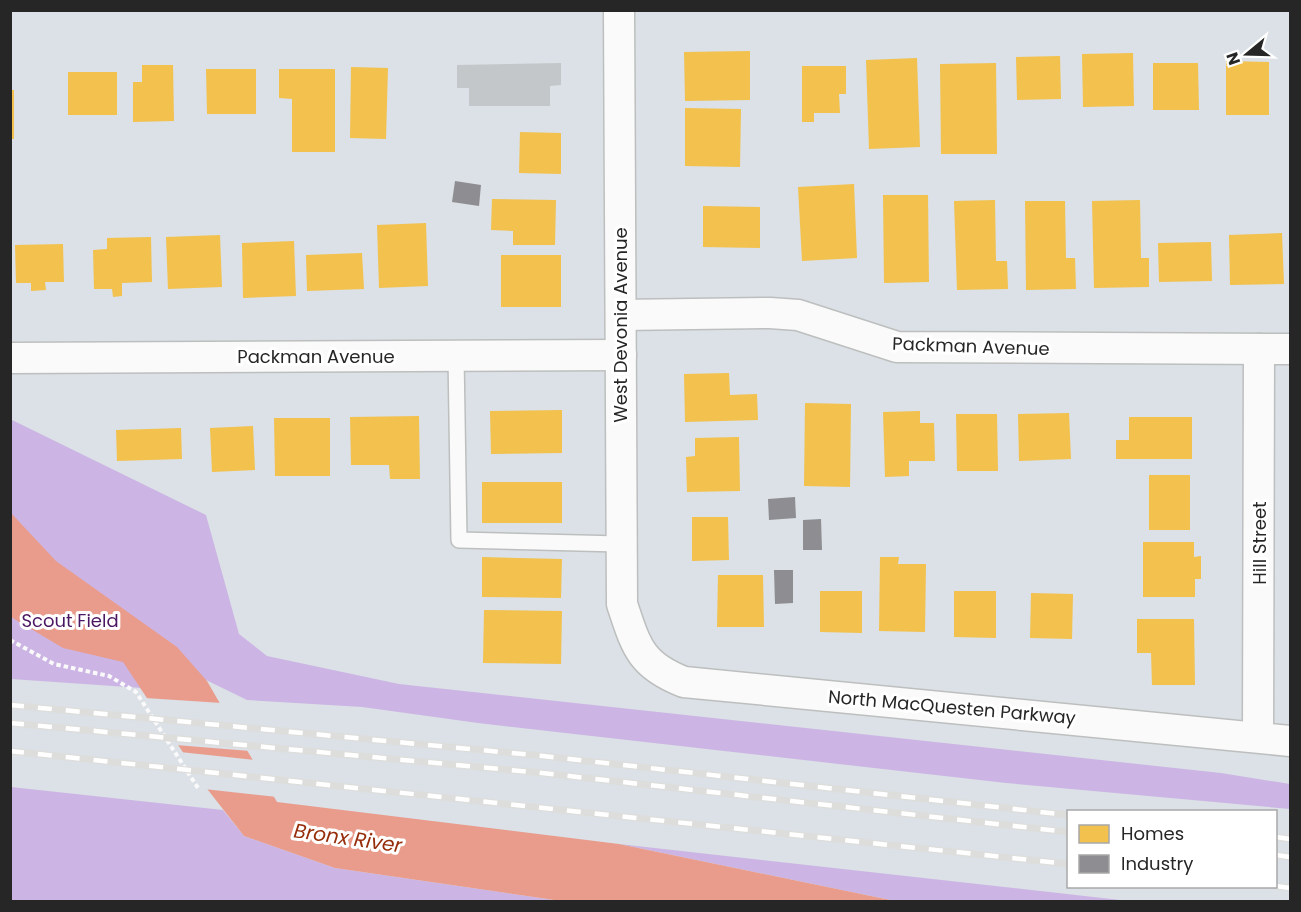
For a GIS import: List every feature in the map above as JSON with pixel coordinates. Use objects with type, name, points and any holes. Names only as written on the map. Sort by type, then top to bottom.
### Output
[{"type":"street","name":"West Devonia Avenue","points":[[619,10],[620,544],[622,604],[633,637]]},
{"type":"street","name":"Packman Avenue","points":[[621,315],[770,313],[798,315],[897,347],[1290,349]]},
{"type":"street","name":"Hill Street","points":[[1258,737],[1259,349]]},
{"type":"street","name":"Packman Avenue","points":[[10,358],[621,356]]},
{"type":"street","name":"North MacQuesten Parkway","points":[[633,637],[645,659],[659,673],[684,682],[1290,741]]},
{"type":"lane","points":[[456,356],[459,540],[620,544]]},
{"type":"path","points":[[10,640],[54,664],[109,676],[136,692],[198,788]]},
{"type":"green space","name":"Scout Field","points":[[10,419],[206,515],[239,634],[267,656],[399,684],[1221,773],[1290,784],[1290,809],[1006,783],[478,723],[362,707],[247,700],[206,680],[137,681],[142,688],[11,679]]},
{"type":"green space","points":[[11,787],[223,810],[244,836],[335,868],[561,901],[11,902]]},
{"type":"green space","points":[[619,844],[1129,901],[895,901]]},
{"type":"water","name":"Bronx River","points":[[11,513],[56,561],[177,647],[207,681],[277,802],[619,844],[895,901],[561,901],[335,868],[244,836],[208,790],[123,662],[63,648],[11,617]]},
{"type":"pier","points":[[145,698],[222,703],[250,751],[176,745]]},
{"type":"pier","points":[[180,752],[255,760],[277,797],[204,789]]},
{"type":"building: Homes","points":[[750,51],[750,100],[685,101],[684,52]]},
{"type":"building: Homes","points":[[1133,53],[1134,106],[1083,107],[1082,54]]},
{"type":"building: Homes","points":[[1060,56],[1061,99],[1017,100],[1016,57]]},
{"type":"building: Homes","points":[[917,58],[920,147],[869,149],[866,60]]},
{"type":"building: Homes","points":[[1226,61],[1269,62],[1269,115],[1226,115]]},
{"type":"building: Homes","points":[[996,63],[997,154],[941,154],[940,64]]},
{"type":"building: Homes","points":[[1153,63],[1198,63],[1199,110],[1153,110]]},
{"type":"building: Homes","points":[[142,65],[173,65],[174,121],[133,122],[133,82],[142,82]]},
{"type":"building: Homes","points":[[802,66],[846,66],[846,94],[839,94],[840,113],[814,113],[814,122],[802,122]]},
{"type":"building: Homes","points":[[351,67],[388,68],[386,139],[350,138]]},
{"type":"building: Homes","points":[[206,69],[256,69],[256,114],[207,114]]},
{"type":"building: Homes","points":[[279,69],[335,69],[335,152],[292,152],[292,99],[279,98]]},
{"type":"building: Homes","points":[[68,72],[117,72],[117,115],[68,115]]},
{"type":"building: Homes","points":[[10,90],[14,90],[14,139],[10,139]]},
{"type":"building: Homes","points":[[685,108],[741,109],[740,167],[685,166]]},
{"type":"building: Homes","points":[[520,132],[561,133],[561,174],[519,173]]},
{"type":"building: Homes","points":[[854,184],[857,258],[802,261],[798,187]]},
{"type":"building: Homes","points":[[883,195],[928,195],[929,282],[884,283]]},
{"type":"building: Homes","points":[[492,199],[556,200],[555,245],[513,245],[513,231],[491,230]]},
{"type":"building: Homes","points":[[995,200],[996,261],[1007,261],[1008,289],[957,290],[954,201]]},
{"type":"building: Homes","points":[[1140,200],[1141,258],[1149,258],[1149,287],[1094,288],[1092,201]]},
{"type":"building: Homes","points":[[1025,201],[1065,201],[1066,258],[1075,258],[1076,289],[1026,290]]},
{"type":"building: Homes","points":[[703,206],[760,207],[760,248],[703,247]]},
{"type":"building: Homes","points":[[426,223],[428,286],[379,288],[377,225]]},
{"type":"building: Homes","points":[[1282,233],[1284,284],[1230,285],[1229,235]]},
{"type":"building: Homes","points":[[220,235],[222,287],[168,289],[166,237]]},
{"type":"building: Homes","points":[[151,237],[152,282],[122,283],[122,296],[113,297],[112,289],[94,289],[93,250],[107,249],[107,238]]},
{"type":"building: Homes","points":[[294,241],[296,296],[243,298],[242,243]]},
{"type":"building: Homes","points":[[1211,242],[1212,281],[1159,282],[1158,243]]},
{"type":"building: Homes","points":[[63,244],[64,282],[45,282],[46,290],[31,291],[31,283],[16,283],[15,245]]},
{"type":"building: Homes","points":[[362,253],[364,289],[307,291],[306,255]]},
{"type":"building: Homes","points":[[501,255],[561,255],[561,307],[501,307]]},
{"type":"building: Homes","points":[[729,373],[730,395],[757,394],[758,420],[685,422],[684,374]]},
{"type":"building: Homes","points":[[805,403],[851,404],[850,487],[804,486]]},
{"type":"building: Homes","points":[[562,410],[562,453],[491,454],[490,411]]},
{"type":"building: Homes","points":[[920,411],[920,423],[934,423],[935,461],[909,461],[909,476],[885,477],[883,412]]},
{"type":"building: Homes","points":[[1069,413],[1071,459],[1019,461],[1018,414]]},
{"type":"building: Homes","points":[[956,414],[997,414],[998,471],[957,471]]},
{"type":"building: Homes","points":[[419,416],[420,479],[390,479],[389,465],[351,465],[350,417]]},
{"type":"building: Homes","points":[[1129,417],[1192,417],[1192,459],[1116,459],[1116,440],[1129,440]]},
{"type":"building: Homes","points":[[274,418],[330,418],[330,476],[275,476]]},
{"type":"building: Homes","points":[[253,426],[255,470],[212,472],[210,428]]},
{"type":"building: Homes","points":[[181,428],[182,459],[117,461],[116,430]]},
{"type":"building: Homes","points":[[739,437],[740,491],[687,492],[686,457],[695,456],[695,438]]},
{"type":"building: Homes","points":[[1149,475],[1190,475],[1190,530],[1149,530]]},
{"type":"building: Homes","points":[[482,482],[562,482],[562,523],[482,523]]},
{"type":"building: Homes","points":[[692,517],[728,517],[729,560],[692,561]]},
{"type":"building: Homes","points":[[1143,542],[1194,542],[1194,557],[1201,556],[1201,579],[1195,579],[1195,597],[1143,597]]},
{"type":"building: Homes","points":[[482,557],[562,559],[561,598],[482,597]]},
{"type":"building: Homes","points":[[880,557],[899,557],[898,564],[926,564],[925,632],[879,631]]},
{"type":"building: Homes","points":[[718,575],[763,575],[764,627],[717,627]]},
{"type":"building: Homes","points":[[820,591],[862,591],[862,633],[820,632]]},
{"type":"building: Homes","points":[[954,591],[996,591],[996,638],[954,637]]},
{"type":"building: Homes","points":[[1031,593],[1073,594],[1072,639],[1030,638]]},
{"type":"building: Homes","points":[[484,610],[562,611],[561,664],[483,663]]},
{"type":"building: Homes","points":[[1137,619],[1194,619],[1195,685],[1152,685],[1151,653],[1137,653]]},
{"type":"building: Industry","points":[[455,181],[481,185],[479,206],[452,202]]},
{"type":"building: Industry","points":[[795,497],[796,518],[769,520],[768,499]]},
{"type":"building: Industry","points":[[821,519],[822,550],[803,550],[803,520]]},
{"type":"building: Industry","points":[[774,570],[793,570],[793,603],[775,604]]},
{"type":"building: Other","points":[[561,63],[561,85],[550,86],[550,106],[469,106],[469,88],[457,88],[457,65]]},
{"type":"railway","points":[[10,705],[543,756],[1067,815]]},
{"type":"railway","points":[[10,723],[542,773],[1067,832]]},
{"type":"railway","points":[[10,751],[1067,864]]},
{"type":"railway","points":[[1277,837],[1290,839]]},
{"type":"railway","points":[[1277,855],[1290,857]]},
{"type":"railway","points":[[1277,886],[1290,888]]}]
